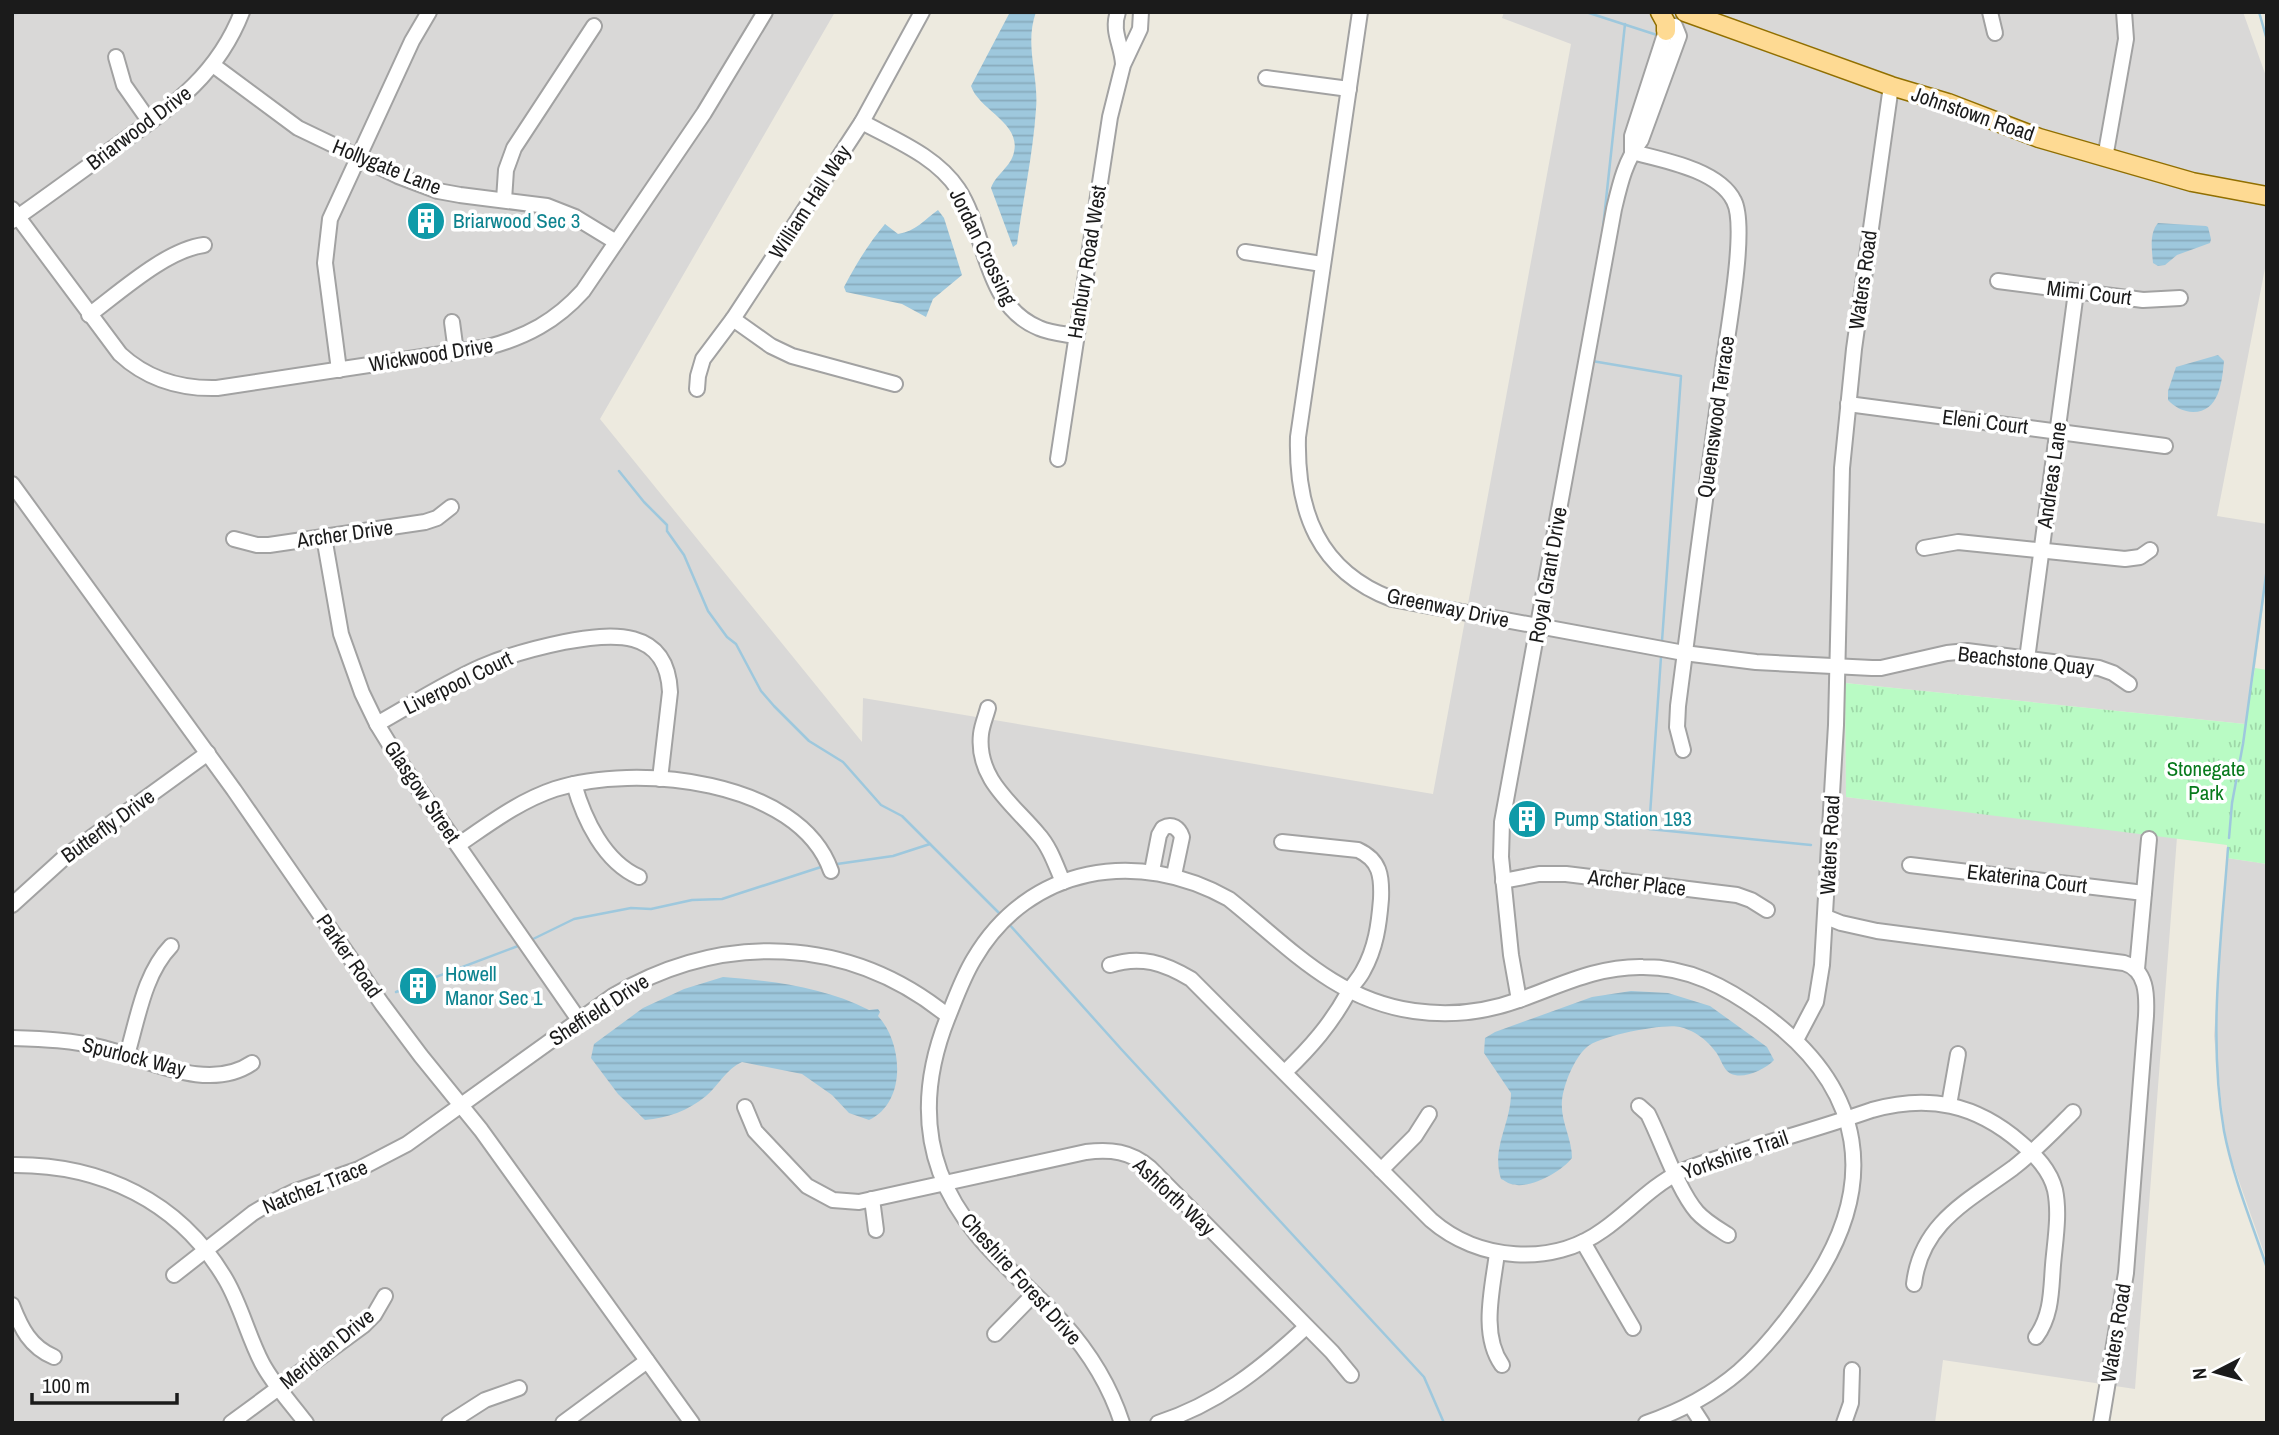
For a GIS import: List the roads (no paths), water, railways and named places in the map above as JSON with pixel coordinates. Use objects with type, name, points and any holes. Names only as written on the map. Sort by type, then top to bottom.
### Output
[{"type":"main road","points":[[1660,12],[1666,23],[1677,21]]},
{"type":"main road","name":"Johnstown Road","points":[[1677,21],[1948,103],[2039,138],[2105,158],[2192,182],[2267,196]]},
{"type":"street","name":"Briarwood Drive","points":[[14,216],[150,122],[188,92],[213,65],[235,31],[242,12]]},
{"type":"street","name":"Wickwood Drive","points":[[14,216],[109,343],[126,359],[158,379],[179,385],[217,388],[488,347],[514,340],[544,325],[583,291],[704,113],[765,12]]},
{"type":"street","name":"William Hall Way","points":[[697,389],[703,359],[733,320],[862,122],[922,12]]},
{"type":"street","name":"Hanbury Road West","points":[[1118,12],[1114,32],[1122,51],[1123,65]]},
{"type":"street","name":"Hanbury Road West","points":[[1058,459],[1108,128],[1123,65],[1140,29],[1141,12]]},
{"type":"street","name":"Greenway Drive","points":[[1360,12],[1301,411],[1298,457],[1304,504],[1319,541],[1355,580],[1381,595],[1418,605],[1684,653],[1756,662],[1836,666]]},
{"type":"street","points":[[1990,12],[1995,33]]},
{"type":"street","points":[[2105,158],[2126,38],[2124,12]]},
{"type":"street","points":[[339,369],[326,283],[325,247],[335,205],[427,13]]},
{"type":"street","name":"Royal Grant Drive","points":[[1519,1000],[1511,955],[1500,850],[1502,822],[1614,209],[1623,172],[1632,152],[1632,136],[1677,21]]},
{"type":"street","points":[[504,200],[506,170],[514,148],[594,26]]},
{"type":"street","points":[[116,57],[124,85],[150,122]]},
{"type":"street","name":"Hollygate Lane","points":[[213,65],[298,128],[411,182],[438,191],[557,210],[575,217],[616,242]]},
{"type":"street","points":[[1266,78],[1349,89]]},
{"type":"street","name":"Waters Road","points":[[1891,86],[1848,404],[1841,481],[1833,780],[1826,917],[1877,931],[2124,963],[2137,970],[2145,986],[2147,1006],[2133,1192],[2125,1277],[2101,1423]]},
{"type":"street","name":"Jordan Crossing","points":[[862,122],[923,156],[957,188],[997,286],[1004,301],[1015,313],[1041,329],[1076,336]]},
{"type":"street","name":"Queenswood Terrace","points":[[1632,152],[1712,177],[1733,198],[1740,218],[1732,300],[1684,653],[1677,727],[1683,750]]},
{"type":"street","points":[[89,315],[173,254],[204,245]]},
{"type":"street","points":[[1245,252],[1322,264]]},
{"type":"street","name":"Mimi Court","points":[[1998,281],[2143,300],[2180,298]]},
{"type":"street","name":"Andreas Lane","points":[[2027,659],[2076,292]]},
{"type":"street","points":[[733,320],[771,346],[792,356],[895,384]]},
{"type":"street","points":[[452,322],[456,352]]},
{"type":"street","name":"Eleni Court","points":[[1848,404],[2165,446]]},
{"type":"street","name":"Parker Road","points":[[12,484],[208,753],[382,1003],[566,1245],[570,1255],[692,1423]]},
{"type":"street","name":"Archer Drive","points":[[234,539],[269,545],[324,537],[425,522],[437,518],[451,507]]},
{"type":"street","name":"Glasgow Street","points":[[324,537],[341,634],[362,693],[377,724],[404,768],[579,1020]]},
{"type":"street","points":[[1924,548],[1958,542],[2125,559],[2140,556],[2150,550]]},
{"type":"street","name":"Liverpool Court","points":[[377,724],[463,675],[517,653],[568,641],[608,635],[625,636],[637,639],[654,651],[666,667],[670,680],[660,779]]},
{"type":"street","name":"Beachstone Quay","points":[[1836,666],[1881,668],[1958,651],[2099,668],[2113,673],[2129,684]]},
{"type":"street","points":[[988,708],[981,735],[983,757],[989,777],[998,792],[1045,843],[1063,882]]},
{"type":"street","name":"Butterfly Drive","points":[[12,904],[66,856],[208,753]]},
{"type":"street","points":[[458,845],[523,803],[574,784],[611,778],[660,779],[726,790],[778,813],[812,838],[824,854],[831,871]]},
{"type":"street","points":[[574,784],[593,830],[617,863],[628,873],[639,877]]},
{"type":"street","points":[[1152,871],[1159,835],[1163,828],[1170,825],[1178,829],[1182,836],[1174,875]]},
{"type":"street","points":[[2137,970],[2148,839]]},
{"type":"street","points":[[1282,842],[1358,850],[1373,859],[1380,870],[1380,916],[1375,943],[1363,972],[1324,1032],[1284,1072]]},
{"type":"street","name":"Ekaterina Court","points":[[1910,865],[2144,893]]},
{"type":"street","name":"Cheshire Forest Drive","points":[[1122,1423],[1111,1393],[1079,1341],[972,1232],[945,1184],[931,1137],[929,1101],[934,1057],[948,1016],[964,975],[990,936],[1018,908],[1063,882],[1102,872],[1152,871],[1197,883],[1229,899],[1316,972],[1349,991],[1395,1007],[1440,1013],[1484,1009],[1519,1000],[1609,968],[1663,968],[1698,976],[1731,991],[1796,1040],[1825,1073],[1847,1119],[1853,1150],[1851,1199],[1842,1231],[1827,1261],[1787,1321],[1754,1358],[1721,1387],[1691,1406],[1646,1423]]},
{"type":"street","name":"Archer Place","points":[[1503,881],[1539,874],[1566,874],[1737,895],[1767,910]]},
{"type":"street","points":[[1796,1040],[1816,1002],[1826,917]]},
{"type":"street","points":[[127,1055],[153,971],[161,957],[172,946]]},
{"type":"street","name":"Sheffield Drive","points":[[461,1106],[579,1020],[631,986],[679,965],[731,953],[771,951],[814,955],[865,968],[905,986],[948,1016]]},
{"type":"street","name":"Yorkshire Trail","points":[[1110,965],[1139,959],[1152,961],[1174,969],[1202,989],[1440,1228],[1474,1247],[1497,1252],[1523,1255],[1546,1253],[1583,1242],[1605,1228],[1656,1186],[1676,1174],[1706,1162],[1892,1104],[1914,1102],[1949,1105],[1992,1120],[2044,1166],[2051,1178],[2057,1203],[2050,1304],[2047,1318],[2036,1337]]},
{"type":"street","name":"Spurlock Way","points":[[12,1038],[73,1042],[177,1070],[204,1074],[231,1074],[252,1063]]},
{"type":"street","points":[[1949,1105],[1958,1054]]},
{"type":"street","name":"Natchez Trace","points":[[174,1275],[268,1204],[376,1162],[461,1106]]},
{"type":"street","points":[[1639,1106],[1648,1114],[1696,1211],[1728,1235]]},
{"type":"street","name":"Ashforth Way","points":[[745,1107],[749,1121],[761,1139],[813,1191],[841,1202],[859,1202],[1086,1152],[1113,1150],[1133,1156],[1150,1168],[1351,1375]]},
{"type":"street","points":[[1914,1284],[1918,1259],[1938,1226],[1967,1199],[2031,1152],[2073,1112]]},
{"type":"street","points":[[1381,1170],[1415,1136],[1429,1114]]},
{"type":"street","points":[[12,1165],[62,1167],[88,1173],[120,1184],[172,1217],[205,1250],[225,1279],[261,1363],[306,1423]]},
{"type":"street","points":[[872,1199],[876,1230]]},
{"type":"street","points":[[1583,1242],[1633,1328]]},
{"type":"street","points":[[1497,1252],[1490,1323],[1492,1349],[1502,1365]]},
{"type":"street","points":[[995,1334],[1034,1294]]},
{"type":"street","name":"Meridian Drive","points":[[231,1423],[364,1325],[374,1315],[385,1296]]},
{"type":"street","points":[[12,1304],[30,1341],[42,1352],[54,1357]]},
{"type":"street","points":[[1158,1423],[1209,1402],[1238,1385],[1268,1363],[1306,1327]]},
{"type":"street","points":[[563,1423],[647,1361]]},
{"type":"street","points":[[1844,1423],[1852,1403],[1852,1370]]},
{"type":"street","points":[[449,1423],[485,1400],[519,1388]]},
{"type":"street","points":[[1691,1406],[1702,1423]]},
{"type":"water","points":[[1010,12],[1036,12],[1031,36],[1036,97],[1035,126],[1017,244],[1013,247],[991,188],[1012,157],[1014,142],[1006,125],[975,95],[971,86]]},
{"type":"water","points":[[938,210],[944,218],[962,275],[933,299],[926,317],[902,304],[846,292],[844,287],[853,270],[885,224],[898,234],[904,233]]},
{"type":"water","points":[[2158,223],[2206,226],[2210,243],[2177,255],[2165,265],[2158,266],[2153,263],[2152,242]]},
{"type":"water","points":[[2218,355],[2224,361],[2222,378],[2218,394],[2209,407],[2190,412],[2179,409],[2168,400],[2168,391],[2176,367]]},
{"type":"water","points":[[723,977],[798,986],[852,1002],[869,1010],[878,1009],[878,1016],[886,1027],[896,1056],[895,1086],[890,1100],[869,1120],[849,1113],[832,1095],[802,1074],[742,1062],[692,1106],[661,1118],[645,1120],[618,1094],[591,1058],[594,1044],[643,1008],[684,989]]},
{"type":"water","points":[[1631,991],[1668,993],[1710,1006],[1767,1047],[1774,1060],[1750,1074],[1731,1074],[1706,1041],[1695,1033],[1672,1026],[1617,1035],[1594,1043],[1578,1058],[1563,1094],[1562,1108],[1572,1158],[1553,1174],[1535,1182],[1518,1185],[1501,1179],[1498,1157],[1511,1093],[1484,1053],[1485,1038],[1592,997]]},
{"type":"waterway","points":[[12,13],[45,12]]},
{"type":"waterway","points":[[1586,12],[1657,35]]},
{"type":"waterway","points":[[2259,12],[2267,40]]},
{"type":"waterway","points":[[1602,237],[1625,24]]},
{"type":"waterway","points":[[1592,361],[1681,376],[1662,641]]},
{"type":"waterway","points":[[619,471],[667,525],[667,531],[684,555],[708,611],[727,637],[736,644],[761,691],[809,741],[843,762],[881,805],[902,816],[1000,914]]},
{"type":"waterway","points":[[2229,838],[2267,568]]},
{"type":"waterway","points":[[1661,657],[1649,829],[1811,845]]},
{"type":"waterway","points":[[837,864],[893,856],[930,844]]},
{"type":"waterway","points":[[2228,848],[2217,990],[2219,1096],[2232,1166],[2267,1268]]},
{"type":"waterway","points":[[529,941],[574,919],[631,908],[651,909],[692,900],[722,899],[821,867]]},
{"type":"waterway","points":[[1008,923],[1424,1377],[1444,1423]]},
{"type":"waterway","points":[[396,992],[518,946]]},
{"type":"place","name":"Briarwood Sec 3","points":[[426,221]]},
{"type":"place","name":"Pump Station 193","points":[[1527,819]]},
{"type":"place","name":"Howell Manor Sec 1","points":[[418,986]]},
{"type":"park label","name":"Stonegate Park","points":[[2206,781]]}]
